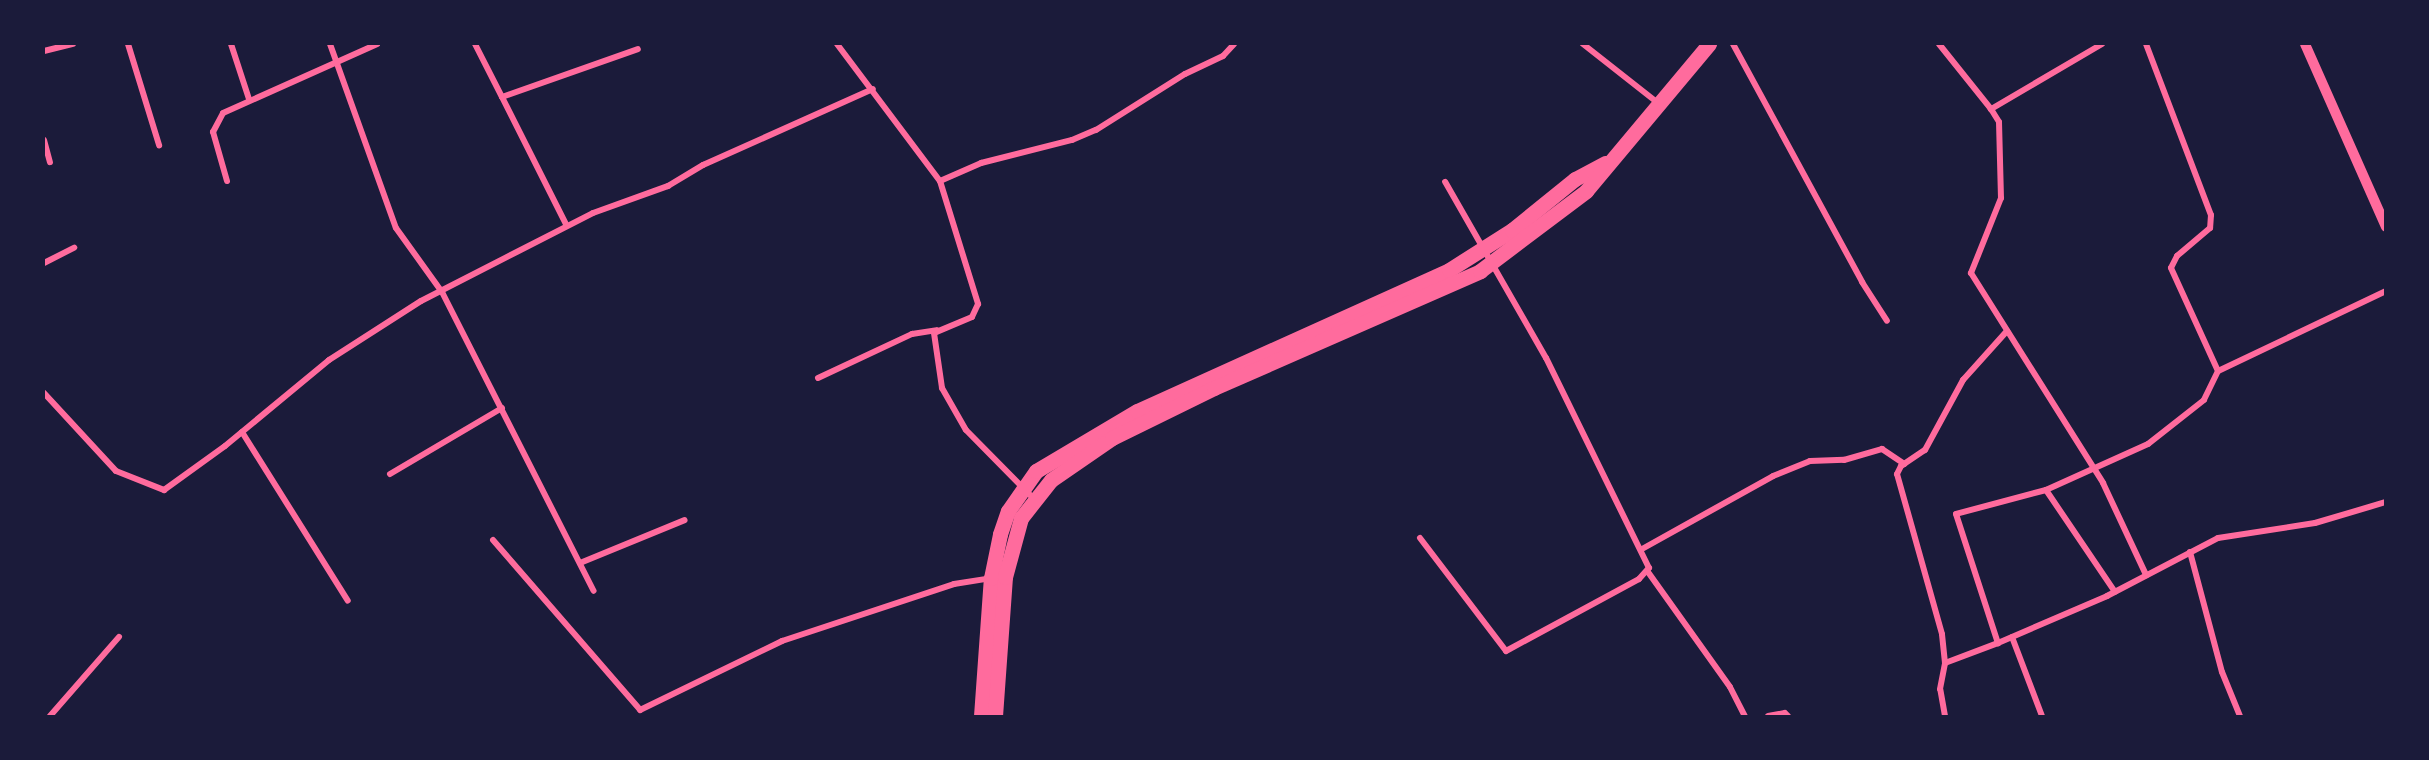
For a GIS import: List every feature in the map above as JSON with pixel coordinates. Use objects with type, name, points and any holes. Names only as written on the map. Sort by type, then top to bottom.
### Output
[{"type":"highway","points":[[995,717],[1005,577],[1021,518],[1034,498],[1077,459],[1112,438],[1214,388],[1433,294],[1492,263],[1586,190],[1709,44]]},
{"type":"highway","points":[[981,717],[991,578],[1000,534],[1022,487],[1056,458],[1137,411],[1449,270],[1482,249],[1575,179],[1613,159]]},
{"type":"street","points":[[44,51],[73,44]]},
{"type":"street","points":[[128,44],[159,146]]},
{"type":"street","points":[[231,44],[249,99]]},
{"type":"street","points":[[330,44],[396,228],[442,292],[594,591]]},
{"type":"street","points":[[227,181],[214,144],[214,126],[223,113],[249,99],[376,44]]},
{"type":"street","points":[[475,44],[567,226]]},
{"type":"street","points":[[818,378],[912,334],[936,330],[972,317],[978,309],[976,289],[940,181],[837,44]]},
{"type":"street","points":[[940,181],[981,163],[1062,143],[1096,130],[1185,74],[1223,56],[1234,44]]},
{"type":"street","points":[[1583,44],[1659,104]]},
{"type":"street","points":[[1733,44],[1862,282],[1887,321]]},
{"type":"street","points":[[1939,44],[1999,122],[2001,198],[1971,273],[2114,504],[2146,575]]},
{"type":"street","points":[[1991,109],[2102,44]]},
{"type":"street","points":[[2146,44],[2211,215],[2210,228],[2177,256],[2171,268],[2218,371]]},
{"type":"street","points":[[2304,44],[2385,228]]},
{"type":"street","points":[[501,97],[638,49]]},
{"type":"street","points":[[44,393],[116,471],[164,490],[242,432],[329,360],[421,301],[567,226],[668,186],[703,165],[873,89]]},
{"type":"street","points":[[44,140],[50,162]]},
{"type":"street","points":[[1445,182],[1546,358],[1642,549],[1648,572],[1730,687],[1746,717]]},
{"type":"street","points":[[44,263],[74,248]]},
{"type":"street","points":[[1998,643],[1956,514],[2046,490],[2148,444],[2204,400],[2218,371],[2385,291]]},
{"type":"street","points":[[936,330],[934,337],[942,388],[952,412],[1034,498]]},
{"type":"street","points":[[1945,717],[1940,689],[1945,663],[1942,634],[1899,480],[1898,469],[1925,450],[1963,380],[2007,332]]},
{"type":"street","points":[[390,474],[502,408]]},
{"type":"street","points":[[242,432],[348,602]]},
{"type":"street","points":[[1642,549],[1773,476],[1810,461],[1844,460],[1882,449],[1904,464]]},
{"type":"street","points":[[2046,490],[2115,592]]},
{"type":"street","points":[[1945,663],[1998,643],[2115,592],[2218,538],[2315,523],[2385,502]]},
{"type":"street","points":[[580,563],[685,520]]},
{"type":"street","points":[[1420,538],[1506,651],[1648,572]]},
{"type":"street","points":[[493,540],[640,710],[782,641],[954,584],[991,578]]},
{"type":"street","points":[[2190,552],[2223,672],[2240,717]]},
{"type":"street","points":[[50,717],[118,637]]},
{"type":"street","points":[[2012,637],[2042,716]]},
{"type":"street","points":[[1768,717],[1785,713],[1788,717]]}]
